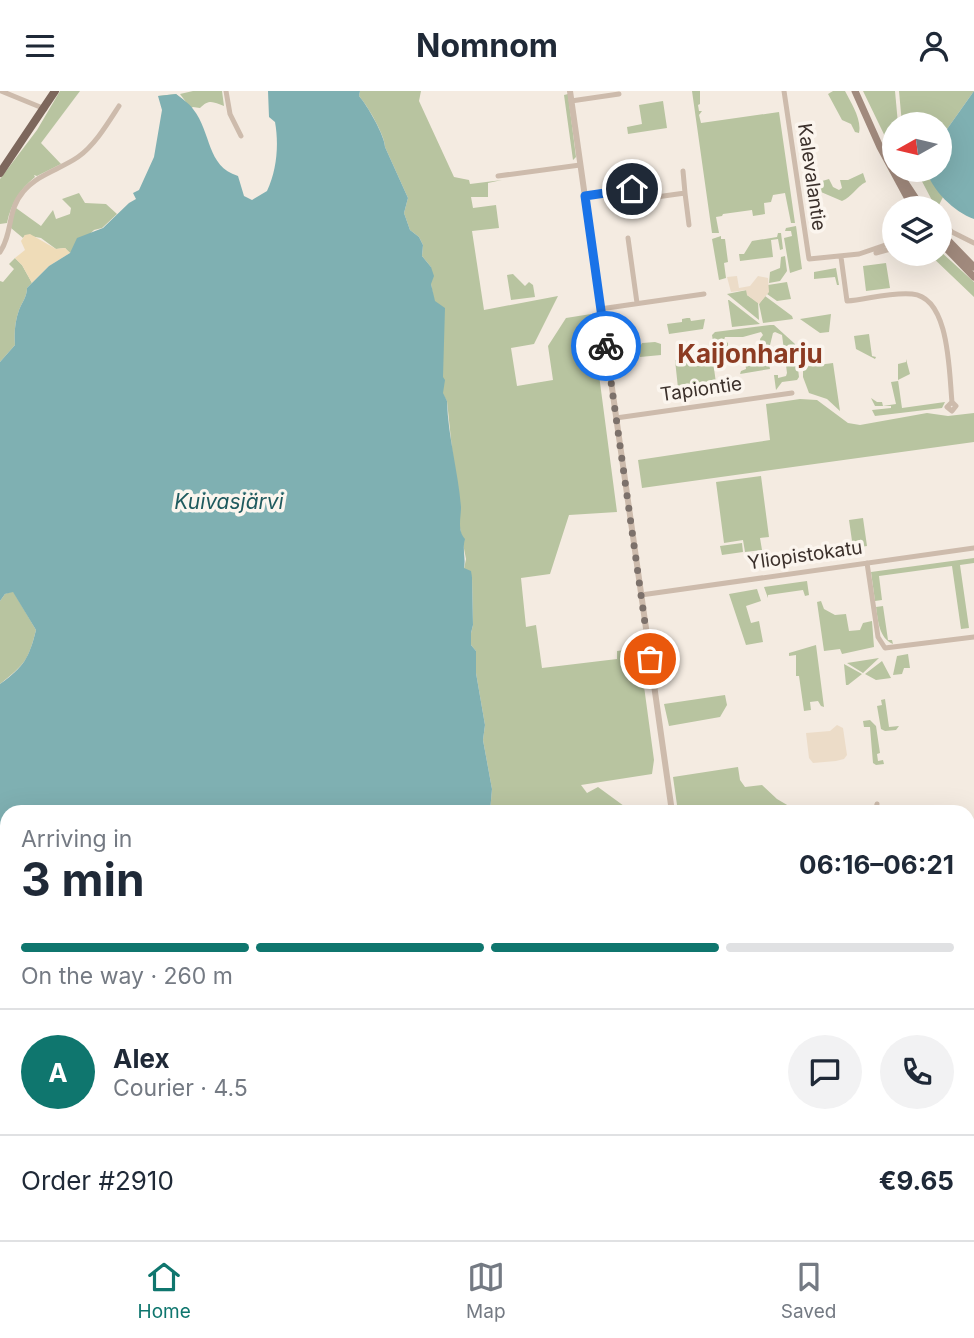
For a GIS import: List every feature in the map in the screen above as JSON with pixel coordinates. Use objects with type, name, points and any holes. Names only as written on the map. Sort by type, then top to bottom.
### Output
[{"type":"main road","points":[[0,173],[55,91]]},
{"type":"main road","points":[[855,91],[880,147],[907,196]]},
{"type":"main road","points":[[870,124],[882,144]]},
{"type":"main road","points":[[952,244],[974,267]]},
{"type":"main road","points":[[952,254],[974,277]]},
{"type":"street","points":[[1,91],[45,109]]},
{"type":"street","points":[[226,91],[230,114],[241,136]]},
{"type":"street","points":[[570,91],[671,805]]},
{"type":"street","name":"Kalevalantie","points":[[784,91],[807,255],[812,260],[882,248]]},
{"type":"street","points":[[571,101],[620,94]]},
{"type":"street","points":[[0,252],[6,242],[14,202],[32,181],[86,150],[119,106]]},
{"type":"street","points":[[498,176],[580,165]]},
{"type":"street","points":[[683,171],[689,225]]},
{"type":"street","points":[[585,196],[632,189],[642,199],[685,193]]},
{"type":"street","points":[[952,232],[974,243]]},
{"type":"street","points":[[628,239],[638,303]]},
{"type":"street","points":[[841,257],[847,301],[908,293],[919,295],[935,307],[942,321],[952,403]]},
{"type":"street","points":[[600,309],[704,294]]},
{"type":"street","name":"Tapiontie","points":[[616,418],[792,393]]},
{"type":"street","name":"Yliopistokatu","points":[[641,595],[974,548]]},
{"type":"street","points":[[867,563],[878,637],[882,645],[891,649],[974,638]]},
{"type":"green space","points":[[60,91],[80,91],[41,143],[61,164],[34,175],[16,198],[7,223],[0,224],[0,179],[37,130]]},
{"type":"green space","points":[[222,91],[224,106],[209,102],[200,108],[187,110],[158,96],[176,94],[186,102],[180,94]]},
{"type":"green space","points":[[360,91],[421,91],[419,101],[454,177],[469,180],[470,184],[502,180],[488,183],[488,197],[471,197],[473,208],[496,205],[499,228],[472,231],[484,310],[558,296],[534,344],[511,348],[517,386],[553,380],[548,346],[566,318],[591,314],[617,512],[569,515],[550,574],[521,578],[526,627],[536,625],[542,668],[617,659],[617,651],[625,650],[625,643],[638,642],[654,760],[652,774],[581,785],[587,793],[598,787],[623,805],[491,805],[492,789],[483,740],[485,725],[476,673],[476,651],[471,645],[472,577],[464,569],[466,559],[460,528],[459,493],[447,401],[442,393],[443,353],[431,284],[431,267],[422,256],[423,245],[419,237],[410,230],[404,213],[408,198],[379,128],[359,96]]},
{"type":"green space","points":[[692,91],[700,91],[698,105],[699,111],[702,111],[699,115],[701,123],[779,112],[795,223],[791,223],[785,193],[773,195],[771,202],[764,203],[765,214],[753,216],[752,210],[716,217],[719,233],[712,233]]},
{"type":"green space","points":[[845,91],[857,117],[859,133],[855,132],[851,124],[842,120],[828,94]]},
{"type":"green space","points":[[863,91],[895,91],[897,112],[882,112],[882,130]]},
{"type":"green space","points":[[899,91],[974,91],[952,122],[952,112],[901,112]]},
{"type":"green space","points":[[568,94],[576,157],[573,160],[564,95]]},
{"type":"green space","points":[[663,101],[667,128],[628,134],[627,127],[642,124],[639,105]]},
{"type":"green space","points":[[863,173],[866,182],[842,201],[814,189],[812,184],[829,179],[833,187],[839,190],[842,188],[840,180],[848,180]]},
{"type":"green space","points":[[922,182],[934,182],[942,196],[930,196]]},
{"type":"green space","points":[[79,193],[85,203],[106,204],[117,214],[102,228],[94,230],[70,253],[65,248],[56,249],[41,238],[25,235],[23,238],[11,228],[16,208],[41,226],[53,210],[56,219],[70,214],[71,208],[62,199]]},
{"type":"green space","points":[[796,226],[802,269],[790,273],[784,238],[792,236],[791,231],[785,231],[786,228]]},
{"type":"green space","points":[[778,233],[781,233],[783,249],[780,250],[778,239],[771,240],[773,257],[740,261],[739,254],[744,254],[752,241],[777,237]]},
{"type":"green space","points":[[721,236],[721,239],[725,239],[728,262],[724,263],[726,278],[719,280],[712,239]]},
{"type":"green space","points":[[785,256],[787,271],[780,281],[769,283],[770,272],[780,268],[781,257]]},
{"type":"green space","points":[[15,258],[32,283],[27,288],[18,314],[15,345],[0,362],[0,281],[3,282],[14,269],[9,264]]},
{"type":"green space","points":[[952,262],[974,282],[974,297],[942,266],[952,266]]},
{"type":"green space","points":[[882,264],[882,266],[886,266],[890,288],[866,291],[863,266]]},
{"type":"green space","points":[[836,268],[839,285],[835,277],[814,279],[814,272]]},
{"type":"green space","points":[[513,274],[525,286],[529,282],[533,285],[535,297],[511,300],[507,275]]},
{"type":"green space","points":[[787,282],[791,299],[777,301],[767,294],[768,285]]},
{"type":"green space","points":[[747,290],[747,295],[758,302],[759,320],[727,294]]},
{"type":"green space","points":[[765,296],[793,319],[763,323],[759,304]]},
{"type":"green space","points":[[729,300],[760,324],[732,327]]},
{"type":"green space","points":[[831,314],[829,332],[820,333],[800,319]]},
{"type":"green space","points":[[690,318],[691,321],[705,319],[703,329],[669,334],[667,324]]},
{"type":"green space","points":[[774,325],[795,344],[799,377],[797,380],[782,382],[776,390],[774,375],[778,375],[778,378],[786,376],[787,373],[782,335],[775,332],[770,345],[761,346],[761,332],[743,337],[725,337],[728,351],[715,354],[712,335],[715,332]]},
{"type":"green space","points":[[869,334],[872,356],[876,357],[875,359],[856,349],[854,336]]},
{"type":"green space","points":[[642,343],[661,344],[661,355],[640,357],[639,348]]},
{"type":"green space","points":[[766,349],[770,369],[740,374],[746,369],[744,352]]},
{"type":"green space","points":[[712,354],[716,383],[678,388],[675,360]]},
{"type":"green space","points":[[906,359],[910,374],[898,380],[898,364],[906,362]]},
{"type":"green space","points":[[833,363],[840,411],[827,399],[809,393],[803,377],[803,367]]},
{"type":"green space","points":[[898,380],[902,408],[945,402],[942,408],[875,416],[872,410],[891,408],[883,406],[896,404],[891,382]]},
{"type":"green space","points":[[871,398],[882,402],[883,406],[875,406]]},
{"type":"green space","points":[[800,399],[817,400],[848,423],[860,425],[927,413],[948,416],[974,413],[974,442],[642,488],[638,460],[770,440],[766,404]]},
{"type":"green space","points":[[761,476],[769,537],[760,538],[762,550],[745,552],[743,540],[724,543],[716,482]]},
{"type":"green space","points":[[863,518],[867,546],[853,548],[849,520]]},
{"type":"green space","points":[[742,543],[743,552],[722,555],[720,546]]},
{"type":"green space","points":[[974,558],[974,563],[960,565],[969,628],[961,629],[952,566],[879,576],[882,600],[875,601],[871,572]]},
{"type":"green space","points":[[807,581],[809,595],[805,596],[803,590],[768,595],[768,598],[764,587]]},
{"type":"green space","points":[[757,589],[761,601],[746,606],[751,623],[759,621],[763,642],[746,645],[729,594]]},
{"type":"green space","points":[[13,591],[36,630],[31,649],[24,661],[0,684],[0,601],[5,594]]},
{"type":"green space","points":[[821,601],[824,609],[835,615],[846,614],[849,631],[860,630],[863,623],[872,621],[874,647],[842,654],[840,649],[824,651],[817,602]]},
{"type":"green space","points":[[883,606],[888,640],[892,640],[893,644],[885,638],[879,623],[876,607]]},
{"type":"green space","points":[[816,645],[824,707],[818,701],[810,702],[811,710],[804,711],[799,676],[796,676],[796,655],[789,656],[789,653]]},
{"type":"green space","points":[[908,654],[910,668],[904,668],[902,674],[893,675],[897,656]]},
{"type":"green space","points":[[879,658],[863,673],[847,663]]},
{"type":"green space","points":[[882,661],[891,678],[876,680],[865,674]]},
{"type":"green space","points":[[844,664],[862,674],[848,685],[846,685]]},
{"type":"green space","points":[[725,695],[727,705],[720,717],[669,726],[664,704]]},
{"type":"green space","points":[[885,699],[889,727],[899,726],[896,730],[881,729],[877,706],[882,705],[881,700]]},
{"type":"green space","points":[[870,720],[876,726],[880,753],[877,754],[878,761],[883,760],[884,764],[873,763],[870,727],[864,727],[863,721]]},
{"type":"green space","points":[[738,767],[740,780],[745,787],[762,785],[787,805],[677,805],[673,777]]},
{"type":"sand","points":[[30,234],[56,249],[65,248],[70,253],[49,266],[32,283],[15,258],[25,250],[21,241],[25,235]]},
{"type":"shaded area","points":[[737,276],[739,288],[750,286],[758,276],[768,278],[769,292],[759,304],[747,295],[746,290],[731,292],[727,277]]},
{"type":"shaded area","points":[[837,725],[843,728],[847,755],[836,761],[813,763],[809,758],[806,733],[830,731]]},
{"type":"water","name":"Kuivasjärvi","points":[[268,91],[360,91],[359,96],[379,128],[408,198],[404,213],[410,230],[419,237],[423,245],[422,256],[431,267],[435,301],[445,308],[443,393],[447,401],[460,494],[460,528],[465,539],[464,568],[471,571],[472,577],[471,645],[476,651],[476,673],[485,725],[483,740],[492,789],[491,805],[0,805],[0,684],[24,661],[36,630],[13,592],[5,594],[0,601],[0,362],[15,345],[17,318],[27,288],[49,266],[70,253],[77,238],[103,228],[136,199],[133,193],[139,190],[154,157],[162,110],[158,96],[176,94],[191,107],[199,118],[220,165],[238,176],[244,196],[252,200],[267,191],[275,166],[276,130],[275,122],[269,117]]},
{"type":"water","points":[[974,91],[974,219],[952,205],[952,196],[942,196],[931,182],[952,182],[952,122]]},
{"type":"way so far","points":[[606,346],[650,659]]},
{"type":"district","name":"Kaijonharju","points":[[750,353]]},
{"type":"route","points":[[606,346],[585,196],[632,189]]}]
